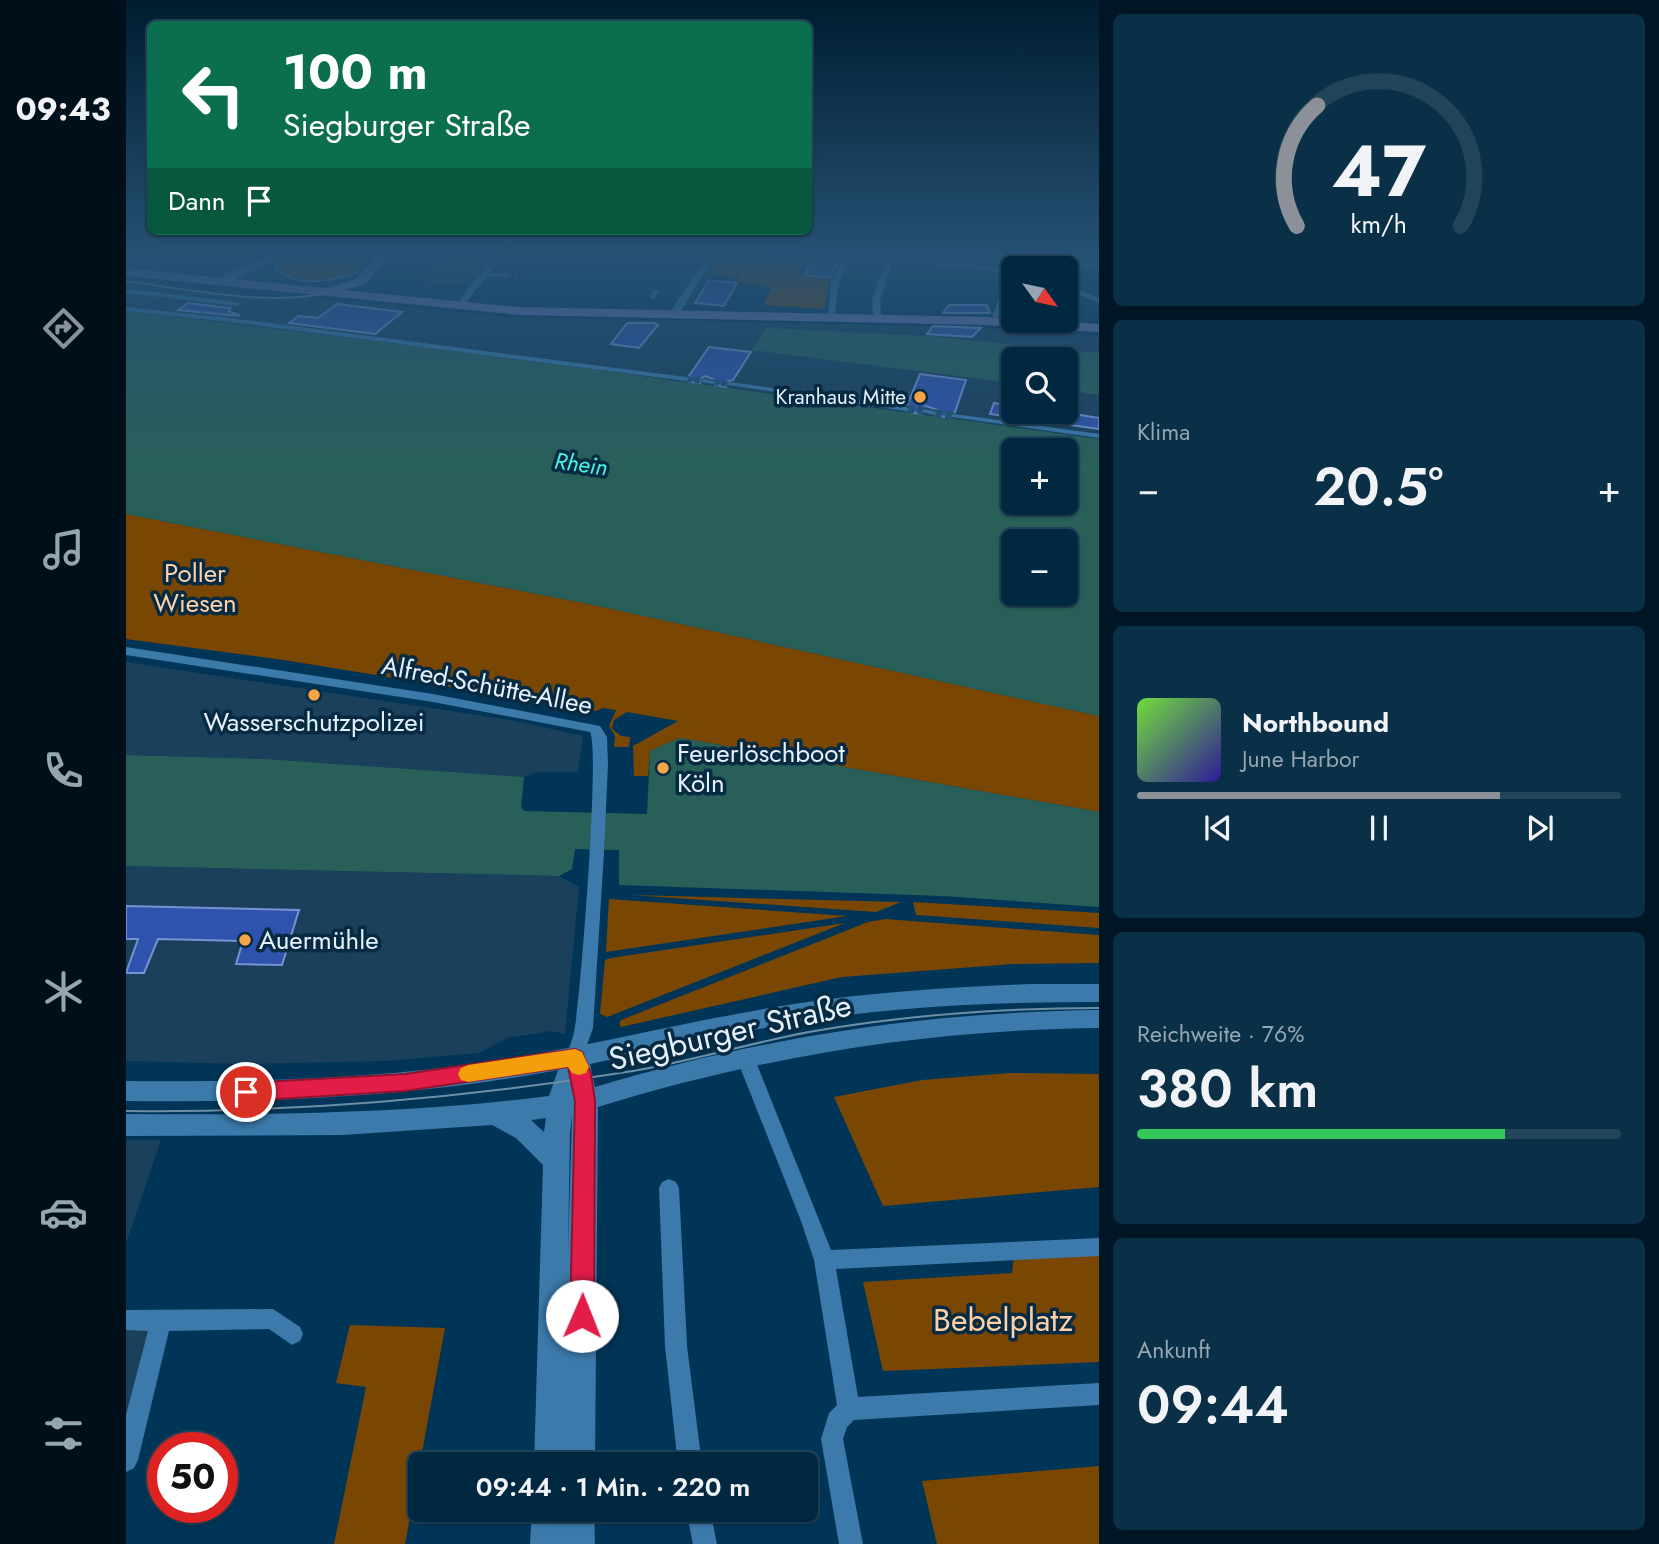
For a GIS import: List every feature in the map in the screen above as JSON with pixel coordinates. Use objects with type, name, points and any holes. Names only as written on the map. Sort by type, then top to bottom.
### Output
[{"type":"main road","name":"Siegburger Straße","points":[[126,1091],[198,1094],[405,1083],[575,1057],[828,1009],[955,996],[1099,993]]},
{"type":"main road","name":"Siegburger Straße","points":[[126,1125],[234,1127],[436,1119],[568,1107],[645,1082],[745,1057],[864,1033],[1023,1019],[1099,1019]]},
{"type":"main road","points":[[550,1452],[556,1160],[568,1107],[575,1057]]},
{"type":"main road","points":[[568,1107],[579,1452]]},
{"type":"main road","points":[[494,1113],[525,1130],[556,1160]]},
{"type":"main road","points":[[547,1544],[548,1522]]},
{"type":"main road","points":[[578,1522],[578,1544]]},
{"type":"street","points":[[295,328],[686,379]]},
{"type":"street","points":[[704,381],[713,382]]},
{"type":"street","points":[[730,384],[905,409]]},
{"type":"street","points":[[925,411],[934,413]]},
{"type":"street","points":[[954,415],[1099,436]]},
{"type":"street","name":"Alfred-Schütte-Allee","points":[[126,651],[433,698],[595,729],[600,737],[596,853],[584,1028],[575,1057]]},
{"type":"street","points":[[745,1057],[824,1260],[849,1409]]},
{"type":"street","points":[[669,1188],[676,1346],[688,1452]]},
{"type":"street","points":[[824,1260],[1099,1247]]},
{"type":"street","points":[[126,1320],[273,1319],[292,1334]]},
{"type":"street","points":[[126,1460],[161,1321]]},
{"type":"street","points":[[851,1544],[832,1439],[837,1421],[849,1409],[1099,1394]]},
{"type":"street","points":[[700,1522],[705,1544]]},
{"type":"shaded area","points":[[263,328],[973,328],[1001,329],[1001,333],[1099,336],[1099,439],[639,375]]},
{"type":"shaded area","points":[[126,662],[516,721],[583,736],[578,772],[538,772],[524,777],[267,759],[126,755]]},
{"type":"shaded area","points":[[126,866],[559,876],[579,887],[565,1034],[551,1031],[507,1038],[479,1053],[386,1061],[244,1064],[126,1061]]},
{"type":"shaded area","points":[[126,1140],[161,1140],[126,1243]]},
{"type":"shaded area","points":[[126,1327],[152,1328],[126,1431]]},
{"type":"green space","name":"Poller Wiesen","points":[[126,514],[594,605],[1099,716],[1099,812],[680,738],[650,751],[648,776],[634,776],[633,746],[678,721],[627,712],[614,720],[612,729],[621,736],[630,737],[629,747],[614,747],[615,736],[609,726],[616,710],[603,708],[596,711],[284,660],[126,639]]},
{"type":"green space","points":[[632,895],[901,902],[876,912]]},
{"type":"green space","points":[[609,899],[847,916],[606,952]]},
{"type":"green space","points":[[913,902],[1099,913],[1099,928],[916,915]]},
{"type":"green space","points":[[885,919],[1099,935],[1099,963],[1014,964],[842,977],[621,1027],[619,1024],[621,1020],[868,922]]},
{"type":"green space","points":[[845,923],[607,1017],[600,1014],[605,960]]},
{"type":"green space","points":[[1010,1073],[1099,1074],[1099,1187],[883,1206],[834,1097],[922,1080]]},
{"type":"green space","name":"Bebelplatz","points":[[1099,1252],[1099,1362],[883,1371],[863,1282],[1012,1273],[1014,1256]]},
{"type":"green space","points":[[350,1325],[445,1328],[422,1452],[408,1452],[409,1522],[405,1544],[334,1544],[366,1387],[336,1383]]},
{"type":"green space","points":[[1099,1466],[1099,1544],[937,1544],[922,1481]]},
{"type":"water","name":"Rhein","points":[[126,328],[267,328],[490,355],[1099,439],[1099,716],[594,605],[126,514]]},
{"type":"water","points":[[766,328],[928,336],[1039,347],[1001,347],[1001,381],[752,350]]},
{"type":"water","points":[[1078,351],[1099,353],[1099,395],[1078,392]]},
{"type":"water","points":[[680,738],[1099,812],[1099,907],[943,896],[619,885],[619,850],[575,849],[572,869],[559,876],[126,866],[126,755],[266,759],[524,777],[521,807],[524,811],[647,814],[650,751]]},
{"type":"building","points":[[329,328],[382,328],[375,334]]},
{"type":"building","points":[[623,328],[655,328],[639,348],[611,344]]},
{"type":"building","points":[[931,328],[981,328],[972,337],[927,334]]},
{"type":"building","points":[[709,347],[751,352],[733,380],[727,381],[726,387],[716,385],[718,381],[705,376],[700,379],[700,383],[689,382],[689,376]]},
{"type":"building","name":"Kranhaus Mitte","points":[[920,374],[966,380],[955,412],[949,417],[937,416],[938,410],[926,406],[921,409],[921,414],[909,412],[911,408],[907,405]]},
{"type":"building","points":[[994,403],[1001,404],[1001,415],[990,414]]},
{"type":"building","points":[[1078,415],[1099,418],[1099,429],[1062,424],[1078,424]]},
{"type":"building","name":"Auermühle","points":[[126,906],[299,910],[282,965],[236,964],[243,941],[158,939],[144,973],[126,973],[138,939],[126,939]]},
{"type":"tunnel","points":[[686,379],[704,381]]},
{"type":"tunnel","points":[[713,382],[730,384]]},
{"type":"tunnel","points":[[906,409],[925,411]]},
{"type":"tunnel","points":[[934,413],[954,416]]},
{"type":"tram line","points":[[126,1111],[317,1106],[444,1096],[633,1071],[787,1036],[881,1021],[990,1011],[1099,1008]]},
{"type":"slow traffic","points":[[468,1074],[575,1057],[579,1067]]},
{"type":"place","name":"Kranhaus Mitte","points":[[920,397]]},
{"type":"place","name":"Wasserschutzpolizei","points":[[314,695]]},
{"type":"place","name":"Feuerlöschboot Köln","points":[[663,768]]},
{"type":"place","name":"Auermühle","points":[[245,940]]},
{"type":"route","points":[[246,1092],[405,1083],[575,1057],[581,1073],[585,1101],[582,1316]]}]
